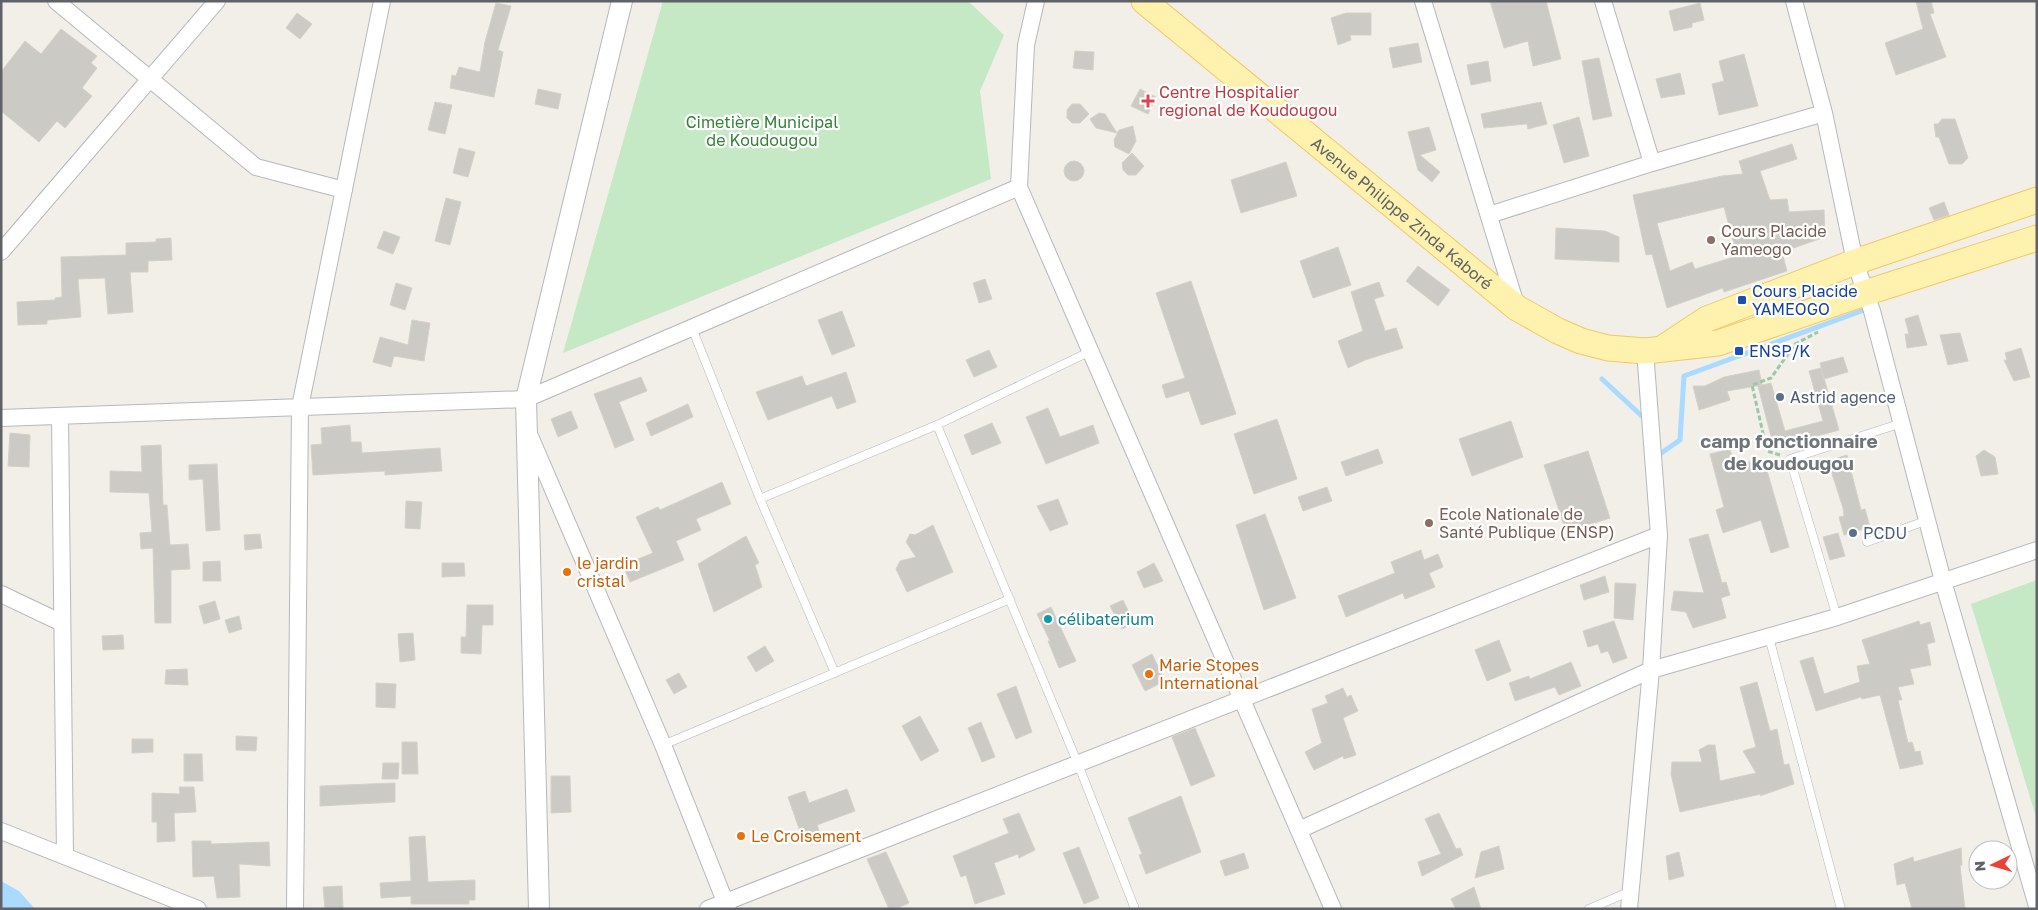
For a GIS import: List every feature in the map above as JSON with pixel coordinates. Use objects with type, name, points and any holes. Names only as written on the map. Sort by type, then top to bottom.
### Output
[{"type":"main road","name":"Avenue Philippe Zinda Kaboré","points":[[1144,1],[1517,308],[1581,341],[1608,348],[1653,350],[1718,343],[1864,293],[2037,238]]},
{"type":"main road","points":[[1653,350],[1707,319],[1855,262],[2037,200]]},
{"type":"street","points":[[56,1],[256,167],[344,190]]},
{"type":"street","points":[[1,252],[217,1]]},
{"type":"street","points":[[296,909],[300,407],[382,1]]},
{"type":"street","points":[[539,909],[526,399],[622,1]]},
{"type":"street","points":[[1036,1],[1026,45],[1019,187],[1333,909]]},
{"type":"street","points":[[1423,1],[1517,308]]},
{"type":"street","points":[[1603,1],[1652,163]]},
{"type":"street","points":[[1794,1],[1824,113],[1855,262],[1864,293],[1872,311],[1943,580],[2037,906]]},
{"type":"street","points":[[1489,215],[1652,163],[1824,113]]},
{"type":"street","points":[[1,418],[526,399],[1019,187]]},
{"type":"street","points":[[1629,909],[1651,670],[1660,535],[1653,350]]},
{"type":"street","points":[[60,416],[64,856]]},
{"type":"street","points":[[527,429],[663,745],[727,906]]},
{"type":"street","points":[[708,909],[727,906],[1078,764],[1660,535]]},
{"type":"street","points":[[1299,830],[1651,670],[1837,617],[2037,550]]},
{"type":"street","points":[[1,594],[62,623]]},
{"type":"street","points":[[1,831],[198,909]]},
{"type":"lane","points":[[692,328],[760,499],[835,672]]},
{"type":"lane","points":[[760,499],[936,425],[1090,352]]},
{"type":"lane","points":[[1837,617],[1790,459],[1902,423]]},
{"type":"lane","points":[[936,425],[1078,764],[1135,909]]},
{"type":"lane","points":[[1867,542],[1928,520]]},
{"type":"lane","points":[[663,745],[1010,599]]},
{"type":"lane","points":[[1769,637],[1841,909]]},
{"type":"lane","points":[[1589,909],[1631,891]]},
{"type":"path","points":[[1790,459],[1767,451],[1752,385],[1771,378],[1795,344],[1819,332]]},
{"type":"green space","name":"Cimetière Municipal de Koudougou","points":[[663,1],[968,1],[1004,35],[980,91],[991,179],[563,353]]},
{"type":"green space","points":[[2037,580],[2037,820],[1971,604]]},
{"type":"water","points":[[1,881],[19,891],[35,909],[1,909]]},
{"type":"building","points":[[1490,1],[1546,1],[1561,59],[1533,66],[1528,41],[1504,48]]},
{"type":"building","points":[[1916,1],[1931,1],[1934,13],[1930,14],[1946,57],[1896,75],[1885,43],[1923,29]]},
{"type":"building","points":[[496,3],[511,6],[498,50],[503,52],[494,97],[450,88],[452,75],[456,76],[459,67],[480,72],[485,42]]},
{"type":"building","points":[[1700,3],[1704,20],[1692,23],[1692,27],[1674,31],[1669,11]]},
{"type":"building","points":[[297,13],[312,24],[300,39],[286,28]]},
{"type":"building","points":[[1346,13],[1371,13],[1371,35],[1350,35],[1351,40],[1338,45],[1331,18]]},
{"type":"building","points":[[61,29],[97,56],[91,63],[97,68],[82,88],[92,96],[65,128],[57,121],[39,142],[1,111],[1,72],[25,41],[41,54]]},
{"type":"building","points":[[1418,43],[1422,62],[1393,68],[1389,48]]},
{"type":"building","points":[[1075,51],[1094,52],[1093,70],[1073,68]]},
{"type":"building","points":[[1744,54],[1758,106],[1719,115],[1712,84],[1724,81],[1719,61]]},
{"type":"building","points":[[1599,58],[1612,116],[1593,120],[1582,61]]},
{"type":"building","points":[[1488,61],[1491,81],[1471,85],[1467,65]]},
{"type":"building","points":[[1680,73],[1685,94],[1661,98],[1656,79]]},
{"type":"building","points":[[538,89],[561,94],[558,109],[535,104]]},
{"type":"building","points":[[1140,89],[1156,97],[1148,114],[1131,106]]},
{"type":"building","points":[[435,102],[452,105],[445,134],[428,130]]},
{"type":"building","points":[[1541,102],[1547,124],[1528,129],[1527,124],[1484,128],[1481,114]]},
{"type":"building","points":[[1072,104],[1080,104],[1089,114],[1080,123],[1072,123],[1067,118],[1067,110]]},
{"type":"building","points":[[1099,113],[1105,114],[1117,133],[1096,128],[1090,119]]},
{"type":"building","points":[[1579,117],[1589,156],[1564,163],[1553,125]]},
{"type":"building","points":[[1942,119],[1955,119],[1968,158],[1962,164],[1949,164],[1939,137],[1936,137],[1934,124],[1938,124]]},
{"type":"building","points":[[1133,126],[1136,141],[1129,154],[1115,147],[1114,140],[1119,130]]},
{"type":"building","points":[[1429,127],[1436,150],[1420,155],[1440,172],[1432,182],[1418,170],[1408,132]]},
{"type":"building","points":[[1792,144],[1797,159],[1760,171],[1770,200],[1787,199],[1789,212],[1824,210],[1825,237],[1782,252],[1787,271],[1724,292],[1723,288],[1667,308],[1652,254],[1646,255],[1633,195],[1722,176],[1743,174],[1739,161]],"holes":[[[1724,207],[1737,256],[1695,269],[1692,262],[1670,271],[1657,223]]]},
{"type":"building","points":[[459,148],[475,152],[468,177],[453,173]]},
{"type":"building","points":[[1132,153],[1144,166],[1136,175],[1128,175],[1123,170],[1122,163]]},
{"type":"building","points":[[1074,161],[1081,164],[1084,171],[1081,178],[1074,181],[1067,178],[1064,171],[1067,164]]},
{"type":"building","points":[[1286,162],[1297,196],[1241,213],[1231,180]]},
{"type":"building","points":[[446,198],[461,202],[450,245],[435,241]]},
{"type":"building","points":[[1944,202],[1949,215],[1934,220],[1929,208]]},
{"type":"building","points":[[1556,228],[1605,231],[1619,237],[1619,262],[1555,259]]},
{"type":"building","points":[[384,231],[400,237],[393,254],[377,248]]},
{"type":"building","points":[[171,238],[172,260],[148,261],[148,272],[130,272],[133,312],[108,314],[105,278],[78,279],[81,317],[47,320],[47,324],[18,325],[17,302],[55,300],[55,298],[62,297],[61,257],[126,255],[126,243],[156,242],[156,239]]},
{"type":"building","points":[[1338,247],[1351,285],[1313,298],[1300,261]]},
{"type":"building","points":[[1418,266],[1450,290],[1438,306],[1406,281]]},
{"type":"building","points":[[985,279],[992,299],[979,303],[973,283]]},
{"type":"building","points":[[1191,281],[1236,414],[1201,425],[1189,391],[1166,398],[1162,385],[1185,378],[1156,293]]},
{"type":"building","points":[[1379,282],[1384,296],[1374,299],[1385,331],[1396,328],[1403,348],[1365,360],[1348,368],[1338,341],[1363,331],[1351,292]]},
{"type":"building","points":[[396,283],[412,288],[405,310],[390,305]]},
{"type":"building","points":[[842,311],[855,346],[832,355],[818,320]]},
{"type":"building","points":[[1918,315],[1927,345],[1907,348],[1905,334],[1909,334],[1905,319]]},
{"type":"building","points":[[412,320],[430,323],[424,361],[394,356],[391,367],[373,362],[380,337],[408,345]]},
{"type":"building","points":[[1960,333],[1968,361],[1948,365],[1940,335]]},
{"type":"building","points":[[2021,348],[2030,377],[2014,381],[2004,360],[2007,360],[2005,353]]},
{"type":"building","points":[[989,350],[997,367],[974,377],[966,360]]},
{"type":"building","points":[[1843,357],[1848,372],[1824,379],[1820,363]]},
{"type":"building","points":[[1821,368],[1839,430],[1774,448],[1758,386],[1771,383],[1785,431],[1823,421],[1809,371]]},
{"type":"building","points":[[1759,370],[1762,385],[1727,391],[1730,400],[1699,410],[1693,386],[1705,386],[1724,377]]},
{"type":"building","points":[[846,372],[856,402],[837,409],[832,396],[768,420],[756,392],[802,376],[806,386]]},
{"type":"building","points":[[641,377],[647,391],[619,402],[634,440],[615,448],[594,394]]},
{"type":"building","points":[[688,404],[693,417],[651,436],[646,423]]},
{"type":"building","points":[[1048,408],[1060,437],[1093,425],[1099,443],[1046,464],[1026,417]]},
{"type":"building","points":[[571,411],[578,428],[558,437],[551,419]]},
{"type":"building","points":[[1277,419],[1297,479],[1254,494],[1234,434]]},
{"type":"building","points":[[1511,421],[1523,457],[1472,476],[1459,439]]},
{"type":"building","points":[[992,423],[1001,443],[972,455],[964,435]]},
{"type":"building","points":[[350,425],[351,442],[361,442],[362,453],[440,448],[442,471],[385,475],[385,471],[313,475],[311,445],[322,444],[321,428]]},
{"type":"building","points":[[10,433],[30,435],[29,467],[8,466]]},
{"type":"building","points":[[161,445],[163,505],[167,505],[170,545],[188,544],[190,569],[171,570],[171,623],[155,623],[153,548],[141,549],[140,533],[152,532],[149,493],[110,492],[110,471],[142,472],[141,446]]},
{"type":"building","points":[[1378,449],[1383,463],[1346,476],[1341,462]]},
{"type":"building","points":[[1730,449],[1734,464],[1764,460],[1789,547],[1771,553],[1761,520],[1723,533],[1716,510],[1724,507],[1710,454]]},
{"type":"building","points":[[1984,450],[1995,457],[1998,474],[1981,476],[1976,456]]},
{"type":"building","points":[[1588,451],[1610,518],[1566,532],[1544,465]]},
{"type":"building","points":[[1847,455],[1861,510],[1865,509],[1870,527],[1844,535],[1839,517],[1844,516],[1843,508],[1828,461]]},
{"type":"building","points":[[217,464],[220,530],[206,531],[203,479],[189,480],[189,465]]},
{"type":"building","points":[[722,482],[731,504],[696,519],[701,530],[676,541],[684,560],[630,582],[623,565],[653,553],[636,517],[658,507],[660,510]]},
{"type":"building","points":[[1327,487],[1332,501],[1303,511],[1298,497]]},
{"type":"building","points":[[1058,499],[1068,524],[1050,531],[1037,506]]},
{"type":"building","points":[[406,501],[422,502],[420,529],[405,528]]},
{"type":"building","points":[[1265,514],[1296,598],[1264,610],[1236,525]]},
{"type":"building","points":[[933,525],[953,572],[907,592],[896,569],[900,561],[916,557],[906,542],[910,534],[915,535]]},
{"type":"building","points":[[1838,533],[1845,556],[1830,560],[1823,537]]},
{"type":"building","points":[[260,534],[262,548],[245,550],[244,535]]},
{"type":"building","points":[[1708,534],[1722,583],[1726,582],[1730,595],[1721,598],[1726,618],[1693,628],[1686,612],[1671,610],[1674,591],[1704,593],[1689,539]]},
{"type":"building","points":[[746,536],[759,563],[755,565],[762,587],[714,612],[698,564]]},
{"type":"building","points":[[1421,550],[1424,560],[1438,554],[1443,567],[1429,573],[1435,587],[1405,599],[1403,593],[1346,617],[1338,596],[1395,573],[1391,562]]},
{"type":"building","points":[[220,561],[221,581],[203,581],[203,562]]},
{"type":"building","points":[[442,563],[464,563],[465,576],[442,577]]},
{"type":"building","points":[[1154,563],[1163,581],[1144,588],[1137,572]]},
{"type":"building","points":[[1605,576],[1609,592],[1584,600],[1580,585]]},
{"type":"building","points":[[1615,583],[1636,584],[1633,620],[1614,618]]},
{"type":"building","points":[[1123,600],[1134,623],[1122,629],[1110,606]]},
{"type":"building","points":[[215,601],[220,619],[204,624],[199,606]]},
{"type":"building","points":[[467,605],[493,605],[493,625],[482,625],[481,654],[461,653],[461,637],[466,637]]},
{"type":"building","points":[[1051,607],[1076,661],[1059,668],[1048,641],[1050,641],[1037,614]]},
{"type":"building","points":[[239,616],[242,629],[229,633],[225,620]]},
{"type":"building","points":[[1614,621],[1627,658],[1613,663],[1608,651],[1601,653],[1598,644],[1588,647],[1583,631]]},
{"type":"building","points":[[1919,621],[1920,625],[1930,622],[1935,642],[1927,644],[1931,665],[1910,669],[1914,684],[1898,687],[1902,700],[1898,700],[1908,743],[1912,742],[1915,752],[1920,751],[1923,764],[1900,769],[1880,695],[1862,699],[1861,697],[1816,711],[1800,661],[1813,657],[1824,694],[1860,682],[1857,666],[1870,664],[1862,640]]},
{"type":"building","points":[[413,633],[415,660],[400,662],[398,634]]},
{"type":"building","points":[[123,635],[124,649],[103,650],[102,636]]},
{"type":"building","points":[[1499,640],[1511,671],[1487,681],[1475,650]]},
{"type":"building","points":[[765,646],[774,661],[756,672],[747,657]]},
{"type":"building","points":[[1152,654],[1165,681],[1145,691],[1132,665]]},
{"type":"building","points":[[1571,662],[1581,686],[1559,695],[1555,687],[1515,701],[1509,683],[1529,676],[1530,679]]},
{"type":"building","points":[[187,669],[188,685],[165,684],[166,670]]},
{"type":"building","points":[[679,673],[687,687],[674,694],[666,680]]},
{"type":"building","points":[[1757,682],[1770,731],[1777,729],[1784,765],[1789,764],[1794,784],[1760,796],[1761,794],[1680,812],[1671,774],[1672,762],[1702,762],[1699,750],[1708,745],[1715,745],[1720,781],[1756,773],[1743,751],[1756,747],[1740,687]]},
{"type":"building","points":[[376,683],[396,684],[395,708],[376,707]]},
{"type":"building","points":[[1016,686],[1032,732],[1016,739],[997,694]]},
{"type":"building","points":[[1343,688],[1347,697],[1351,695],[1358,711],[1343,718],[1356,755],[1344,759],[1343,756],[1314,770],[1305,752],[1322,743],[1312,709],[1328,703],[1325,696]]},
{"type":"building","points":[[920,716],[939,751],[921,761],[902,726]]},
{"type":"building","points":[[981,722],[995,757],[982,762],[968,728]]},
{"type":"building","points":[[1195,728],[1215,776],[1191,786],[1172,737]]},
{"type":"building","points":[[236,736],[257,737],[256,751],[236,750]]},
{"type":"building","points":[[132,739],[153,739],[153,752],[132,753]]},
{"type":"building","points":[[402,742],[417,742],[418,774],[402,774]]},
{"type":"building","points":[[184,754],[202,754],[203,781],[184,781]]},
{"type":"building","points":[[383,763],[399,763],[398,779],[382,779]]},
{"type":"building","points":[[551,776],[570,776],[571,812],[551,813]]},
{"type":"building","points":[[395,783],[395,802],[320,806],[320,786]]},
{"type":"building","points":[[179,787],[194,787],[196,812],[174,813],[175,841],[157,842],[157,822],[152,822],[152,793],[180,794]]},
{"type":"building","points":[[847,789],[855,811],[817,825],[819,831],[802,837],[788,797],[805,791],[809,803]]},
{"type":"building","points":[[1181,796],[1201,852],[1146,874],[1139,855],[1142,854],[1128,818]]},
{"type":"building","points":[[1019,813],[1035,850],[1019,858],[1018,854],[994,863],[1005,894],[975,904],[966,875],[961,877],[953,856],[1009,833],[1003,819]]},
{"type":"building","points":[[1439,813],[1456,849],[1460,848],[1463,855],[1422,876],[1418,862],[1441,854],[1425,819]]},
{"type":"building","points":[[425,836],[428,882],[475,880],[475,900],[469,900],[469,904],[411,904],[411,896],[381,898],[380,883],[411,881],[409,837]]},
{"type":"building","points":[[192,841],[211,841],[211,844],[269,842],[270,866],[239,864],[240,897],[217,898],[214,876],[193,877]]},
{"type":"building","points":[[1499,846],[1504,869],[1475,878],[1481,852]]},
{"type":"building","points":[[1079,847],[1099,898],[1084,904],[1063,853]]},
{"type":"building","points":[[1961,848],[1962,865],[1960,866],[1965,909],[1912,909],[1905,883],[1897,885],[1894,864],[1913,857],[1914,862]]},
{"type":"building","points":[[886,852],[909,903],[895,909],[889,909],[867,859]]},
{"type":"building","points":[[1679,852],[1684,876],[1669,880],[1666,856]]},
{"type":"building","points":[[1244,853],[1249,868],[1225,876],[1220,861]]},
{"type":"building","points":[[342,886],[343,909],[325,909],[323,887]]},
{"type":"building","points":[[1474,887],[1481,909],[1456,909],[1451,899]]},
{"type":"waterway","points":[[1657,456],[1680,440],[1684,376],[1864,310]]},
{"type":"waterway","points":[[1602,379],[1645,419]]},
{"type":"place","name":"Centre Hospitalier regional de Koudougou","points":[[1148,101]]},
{"type":"place","name":"Cours Placide Yameogo","points":[[1711,240]]},
{"type":"place","name":"Cours Placide YAMEOGO","points":[[1742,300]]},
{"type":"place","name":"ENSP/K","points":[[1739,351]]},
{"type":"place","name":"Astrid agence","points":[[1780,397]]},
{"type":"place","name":"Ecole Nationale de Santé Publique (ENSP)","points":[[1429,523]]},
{"type":"place","name":"PCDU","points":[[1853,533]]},
{"type":"place","name":"le jardin cristal","points":[[567,572]]},
{"type":"place","name":"célibaterium","points":[[1048,619]]},
{"type":"place","name":"Marie Stopes International","points":[[1149,674]]},
{"type":"place","name":"Le Croisement","points":[[741,836]]},
{"type":"district","name":"camp fonctionnaire de koudougou","points":[[1789,452]]}]
